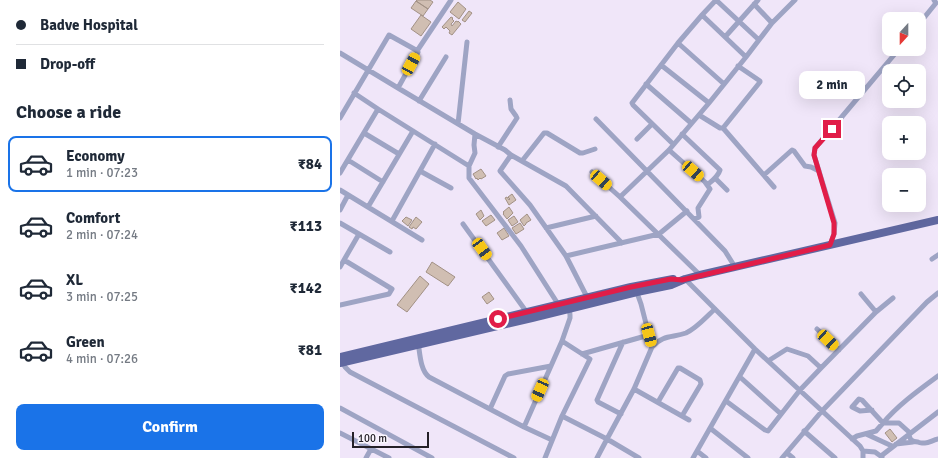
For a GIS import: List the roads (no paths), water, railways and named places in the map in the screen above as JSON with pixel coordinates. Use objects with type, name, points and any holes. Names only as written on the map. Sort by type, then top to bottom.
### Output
[{"type":"main road","points":[[341,360],[636,289],[671,279],[684,279],[938,220]]},
{"type":"main road","points":[[529,315],[558,304],[568,305],[587,298],[636,289]]},
{"type":"street","points":[[398,88],[418,53],[417,51],[450,0]]},
{"type":"street","points":[[673,144],[632,104],[678,43],[716,0],[759,40]]},
{"type":"street","points":[[620,197],[669,150],[709,103],[772,23],[795,0]]},
{"type":"street","points":[[725,37],[756,2],[772,23]]},
{"type":"street","points":[[926,15],[936,3]]},
{"type":"street","points":[[702,15],[746,57]]},
{"type":"street","points":[[340,118],[389,35],[417,51]]},
{"type":"street","points":[[458,124],[467,42]]},
{"type":"street","points":[[678,43],[724,84]]},
{"type":"street","points":[[340,53],[458,124],[566,186],[622,243]]},
{"type":"street","points":[[830,245],[834,234],[834,223],[814,155],[815,148],[893,56]]},
{"type":"street","points":[[419,101],[446,57]]},
{"type":"street","points":[[661,65],[709,103]]},
{"type":"street","points":[[723,128],[760,82],[738,66]]},
{"type":"street","points":[[646,84],[691,123]]},
{"type":"street","points":[[354,93],[469,166]]},
{"type":"street","points":[[498,147],[516,118],[511,109],[510,100]]},
{"type":"street","points":[[340,172],[378,109]]},
{"type":"street","points":[[699,115],[720,128],[723,128],[774,187]]},
{"type":"street","points":[[596,119],[726,251],[735,267]]},
{"type":"street","points":[[637,140],[652,124]]},
{"type":"street","points":[[368,207],[413,131]]},
{"type":"street","points":[[364,133],[399,154]]},
{"type":"street","points":[[522,161],[544,133],[580,153],[595,149]]},
{"type":"street","points":[[475,134],[475,153],[469,166],[469,178],[521,246],[558,304]]},
{"type":"street","points":[[682,134],[720,170],[715,178],[707,185]]},
{"type":"street","points":[[392,221],[435,144]]},
{"type":"street","points":[[669,150],[705,182],[710,189],[698,208],[699,217],[695,219]]},
{"type":"street","points":[[764,175],[792,150],[805,166],[819,171]]},
{"type":"street","points":[[511,155],[500,171],[530,205],[566,256],[587,298]]},
{"type":"street","points":[[348,160],[383,182]]},
{"type":"street","points":[[420,171],[451,188]]},
{"type":"street","points":[[592,172],[659,234],[700,275]]},
{"type":"street","points":[[715,178],[727,190]]},
{"type":"street","points":[[340,190],[422,240]]},
{"type":"street","points":[[340,210],[348,195]]},
{"type":"street","points":[[566,256],[659,234],[687,211]]},
{"type":"street","points":[[546,228],[596,216]]},
{"type":"street","points":[[340,223],[390,252]]},
{"type":"street","points":[[463,224],[529,315]]},
{"type":"street","points":[[340,267],[359,234]]},
{"type":"street","points":[[932,259],[938,255]]},
{"type":"street","points":[[340,305],[389,294],[392,289],[344,260]]},
{"type":"street","points":[[684,279],[755,349],[860,446],[863,451],[863,458]]},
{"type":"street","points":[[636,289],[652,347]]},
{"type":"street","points":[[782,458],[822,411],[938,293]]},
{"type":"street","points":[[861,294],[876,312]]},
{"type":"street","points":[[726,401],[767,431],[769,430],[800,390],[876,312],[893,298]]},
{"type":"street","points":[[524,428],[562,341],[570,318],[568,305]]},
{"type":"street","points":[[597,458],[634,389],[652,347],[664,338],[686,332],[696,327],[715,309]]},
{"type":"street","points":[[817,329],[839,350]]},
{"type":"street","points":[[582,354],[649,335]]},
{"type":"street","points":[[418,341],[422,366],[426,375],[524,428],[552,440]]},
{"type":"street","points":[[547,457],[562,416],[590,359],[562,341]]},
{"type":"street","points":[[621,414],[598,402],[597,400],[623,342]]},
{"type":"street","points":[[693,458],[755,349]]},
{"type":"street","points":[[768,361],[787,349],[808,356],[821,368]]},
{"type":"street","points":[[341,360],[350,372],[514,458]]},
{"type":"street","points":[[490,409],[505,376],[508,374],[551,366]]},
{"type":"street","points":[[658,402],[678,368],[680,368],[700,380],[702,384],[682,416]]},
{"type":"street","points":[[852,439],[854,437],[876,431],[888,417],[914,394],[938,376]]},
{"type":"street","points":[[740,377],[781,414]]},
{"type":"street","points":[[634,389],[689,420]]},
{"type":"street","points":[[340,408],[432,458]]},
{"type":"street","points":[[872,410],[883,423],[900,423],[909,432],[908,437],[913,442]]},
{"type":"street","points":[[863,451],[875,452],[882,457],[894,445],[938,412]]},
{"type":"street","points":[[562,416],[607,439],[639,458]]},
{"type":"street","points":[[710,428],[748,458]]},
{"type":"street","points":[[804,431],[835,458]]},
{"type":"street","points":[[340,433],[389,458]]},
{"type":"street","points":[[866,434],[894,445],[913,442],[925,443],[938,439]]},
{"type":"street","points":[[366,458],[371,449]]},
{"type":"street","points":[[697,451],[706,458]]},
{"type":"street","points":[[787,452],[794,458]]}]
